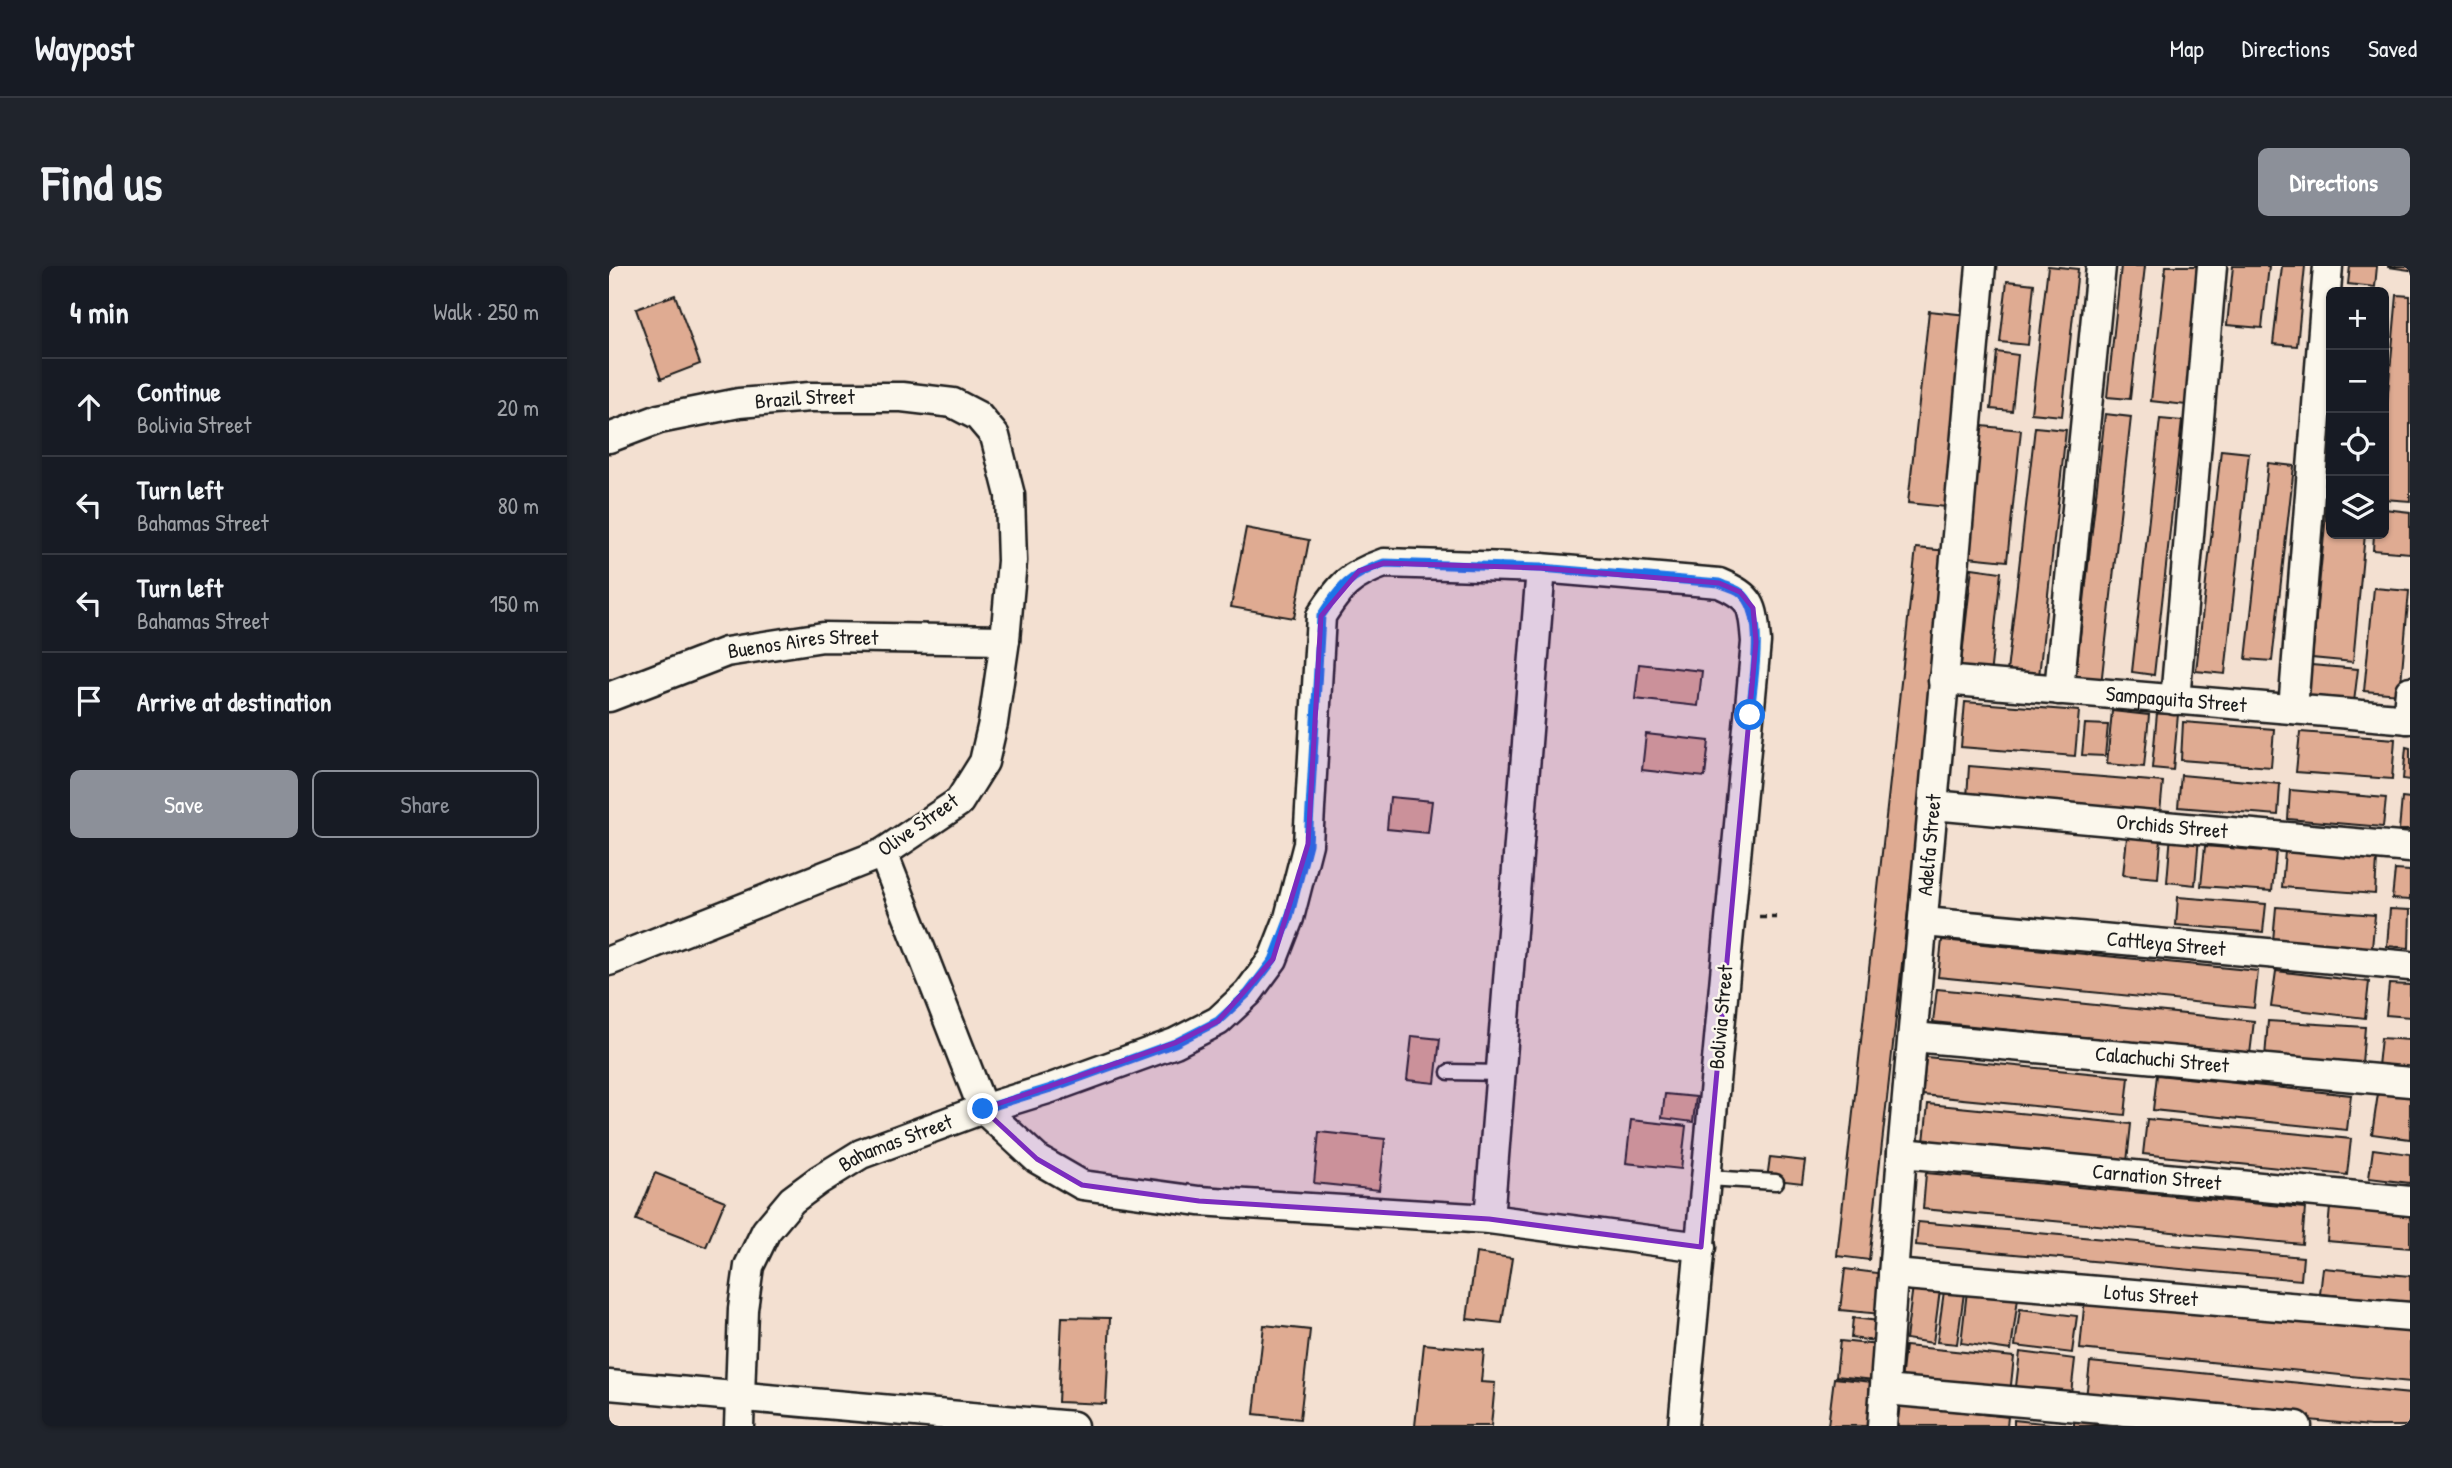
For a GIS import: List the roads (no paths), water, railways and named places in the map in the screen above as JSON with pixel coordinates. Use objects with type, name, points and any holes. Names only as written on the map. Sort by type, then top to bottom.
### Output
[{"type":"street","name":"Adelfa Street","points":[[1882,1426],[1902,1153],[1981,266]]},
{"type":"street","points":[[2059,690],[2101,266]]},
{"type":"street","points":[[2175,700],[2212,266]]},
{"type":"street","points":[[2293,709],[2328,266]]},
{"type":"street","name":"Brazil Street","points":[[609,438],[659,419],[739,402],[810,397],[902,397],[954,403],[978,416],[995,436]]},
{"type":"street","name":"Olive Street","points":[[609,961],[883,853],[959,802],[984,762],[993,723],[1005,640],[1012,561],[1010,495],[995,436]]},
{"type":"street","name":"Bahamas Street","points":[[739,1426],[744,1309],[749,1266],[766,1231],[792,1200],[861,1154],[1175,1043],[1218,1021],[1248,993],[1273,960],[1289,918],[1308,844],[1321,616],[1336,593],[1359,571],[1384,563],[1541,568],[1719,583],[1740,592],[1753,608]]},
{"type":"street","points":[[1489,1219],[1541,568]]},
{"type":"street","name":"Bolivia Street","points":[[1683,1426],[1756,642],[1753,608]]},
{"type":"street","name":"Buenos Aires Street","points":[[609,697],[726,652],[823,637],[1005,640]]},
{"type":"street","name":"Sampaguita Street","points":[[1943,680],[2409,719]]},
{"type":"street","points":[[2409,719],[2410,691]]},
{"type":"street","name":"Orchids Street","points":[[1933,805],[2410,848]]},
{"type":"street","points":[[883,853],[983,1109],[1037,1159],[1082,1185],[1199,1201],[1489,1219],[1701,1247]]},
{"type":"street","name":"Cattleya Street","points":[[1924,922],[2410,966]]},
{"type":"street","name":"Calachuchi Street","points":[[1913,1037],[2410,1082]]},
{"type":"street","name":"Carnation Street","points":[[1902,1153],[2410,1201]]},
{"type":"street","name":"Lotus Street","points":[[1893,1274],[2410,1317]]},
{"type":"street","points":[[609,1385],[1073,1426]]},
{"type":"street","points":[[1885,1390],[2297,1426]]},
{"type":"lane","points":[[1449,1072],[1501,1073]]},
{"type":"lane","points":[[1707,1178],[1776,1182]]}]
